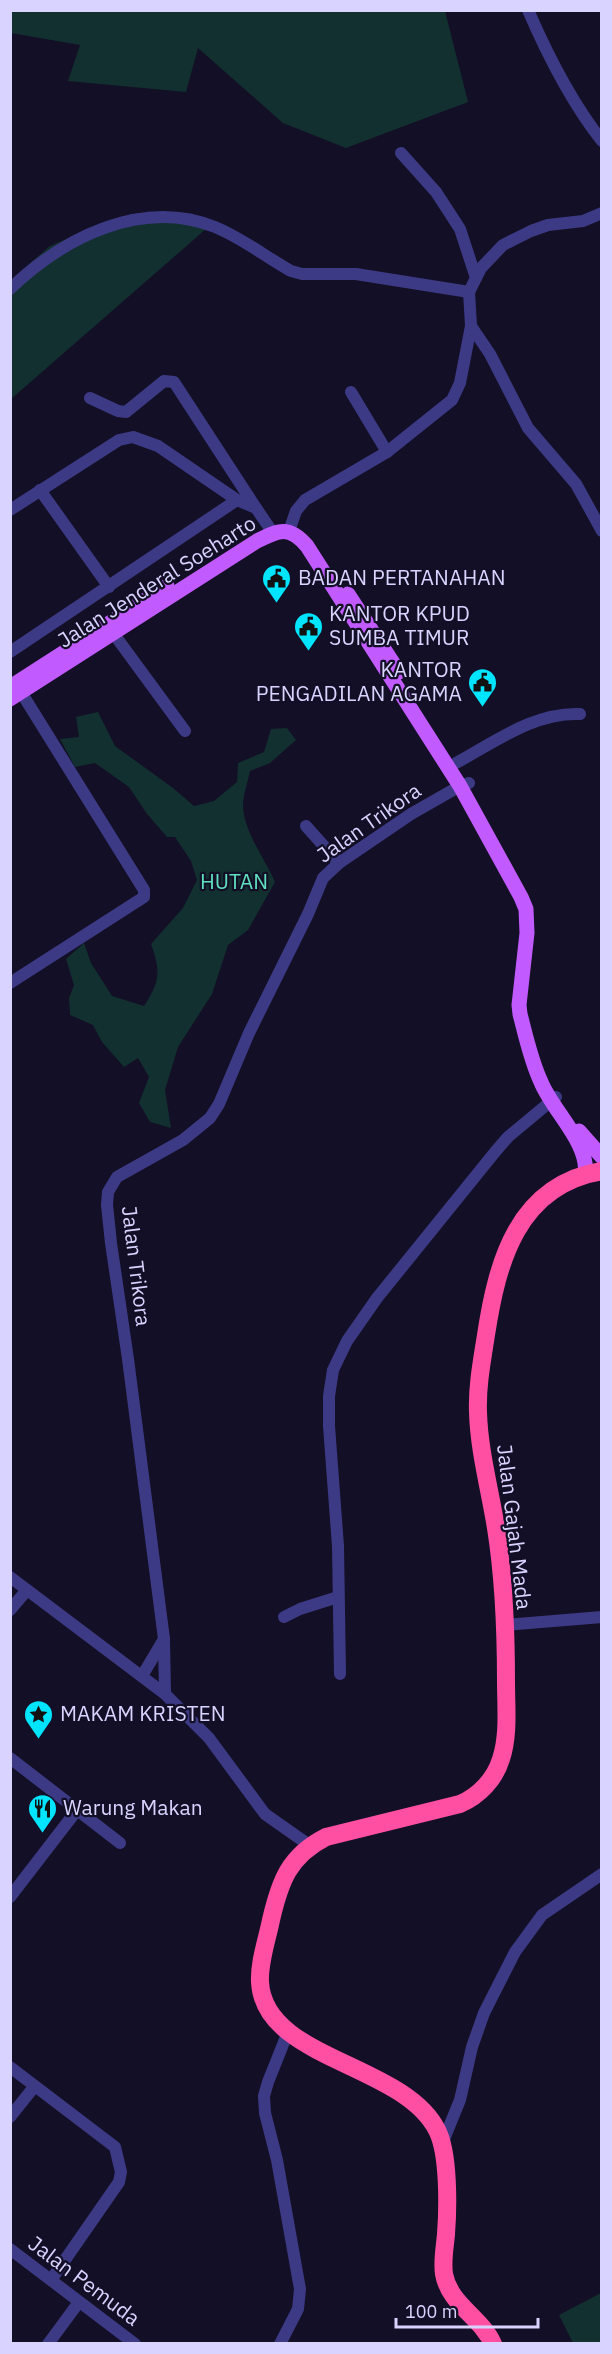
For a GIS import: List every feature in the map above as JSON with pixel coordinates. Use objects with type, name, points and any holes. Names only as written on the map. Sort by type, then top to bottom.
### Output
[{"type":"highway","name":"Jalan Gajah Mada","points":[[309,1845],[326,1837],[460,1804],[479,1792],[496,1771],[502,1757],[506,1706],[504,1625],[499,1553],[482,1453],[478,1411],[481,1367],[492,1293],[501,1261],[520,1223],[541,1200],[561,1185],[593,1172]]},
{"type":"highway","points":[[309,1845],[296,1858],[283,1879],[260,1974],[261,1993],[272,2017],[288,2032],[320,2052],[380,2080],[410,2099],[438,2131],[445,2159],[446,2232],[443,2259],[447,2285],[460,2304],[483,2327],[493,2343]]},
{"type":"main road","name":"Jalan Jenderal Soeharto","points":[[14,693],[250,533],[281,528]]},
{"type":"main road","points":[[281,528],[300,528],[311,538],[385,661],[464,784],[531,903],[535,927],[528,988],[529,1021],[553,1099],[593,1172]]},
{"type":"main road","points":[[385,661],[456,763],[464,784]]},
{"type":"main road","points":[[553,1099],[602,1157]]},
{"type":"street","points":[[528,10],[541,40],[579,110],[602,141]]},
{"type":"street","points":[[401,153],[436,192],[460,229],[476,278]]},
{"type":"street","points":[[10,510],[119,440],[133,437],[158,446],[237,500],[256,508],[281,528],[305,500],[387,452],[452,400],[460,382],[471,326],[469,292],[491,257],[512,240],[548,225],[583,221],[602,213]]},
{"type":"street","points":[[10,289],[52,257],[95,231],[137,218],[176,217],[223,230],[291,271],[309,274],[356,274],[469,292]]},
{"type":"street","points":[[471,326],[490,354],[528,428],[576,484],[602,531]]},
{"type":"street","points":[[90,398],[118,411],[126,412],[164,381],[174,382],[256,508]]},
{"type":"street","points":[[351,392],[387,452]]},
{"type":"street","points":[[40,490],[110,586]]},
{"type":"street","points":[[10,652],[237,500]]},
{"type":"street","points":[[111,629],[185,731]]},
{"type":"street","points":[[10,983],[144,897],[144,890],[14,693]]},
{"type":"street","points":[[456,763],[533,721],[550,716],[580,714]]},
{"type":"street","name":"Jalan Trikora","points":[[165,1694],[164,1639],[150,1523],[116,1307],[106,1205],[108,1192],[117,1178],[183,1140],[210,1118],[219,1104],[249,1033],[309,914],[323,878],[339,863],[411,814],[464,784]]},
{"type":"street","points":[[306,826],[339,863]]},
{"type":"street","points":[[340,1674],[338,1546],[329,1426],[331,1378],[337,1359],[353,1331],[398,1270],[495,1152],[508,1137],[553,1099]]},
{"type":"street","points":[[10,1577],[165,1694],[208,1738],[265,1814],[309,1845]]},
{"type":"street","points":[[10,1610],[27,1590]]},
{"type":"street","points":[[284,1617],[300,1609],[338,1597]]},
{"type":"street","points":[[504,1625],[602,1617]]},
{"type":"street","points":[[142,1676],[164,1639]]},
{"type":"street","points":[[10,1758],[120,1843]]},
{"type":"street","points":[[10,1897],[77,1810]]},
{"type":"street","points":[[442,2144],[460,2100],[472,2047],[484,2013],[516,1952],[542,1916],[602,1874]]},
{"type":"street","points":[[280,2343],[297,2310],[300,2289],[277,2160],[265,2113],[264,2096],[288,2032]]},
{"type":"street","points":[[10,2067],[115,2147],[121,2172],[119,2182],[111,2197],[51,2280]]},
{"type":"street","points":[[10,2117],[34,2087]]},
{"type":"street","name":"Jalan Pemuda","points":[[10,2249],[135,2343]]},
{"type":"street","points":[[48,2343],[79,2302]]},
{"type":"green space","points":[[10,11],[445,11],[468,102],[346,148],[283,123],[198,48],[186,92],[68,81],[80,45],[11,33]]},
{"type":"green space","points":[[170,213],[214,222],[11,399],[11,280],[50,246],[112,219]]},
{"type":"green space","name":"HUTAN","points":[[98,712],[115,746],[194,806],[214,801],[237,782],[238,763],[264,752],[271,729],[287,728],[296,740],[270,763],[250,771],[243,803],[246,823],[275,882],[248,930],[228,945],[212,994],[178,1047],[165,1090],[171,1128],[150,1122],[139,1103],[149,1077],[138,1058],[124,1067],[102,1042],[93,1025],[70,1015],[69,998],[74,985],[66,959],[84,943],[91,963],[112,996],[144,1006],[153,990],[157,976],[151,944],[183,908],[197,880],[191,861],[175,837],[167,837],[147,814],[129,787],[95,763],[75,767],[60,739],[79,737],[76,717]]},
{"type":"green space","points":[[601,2293],[601,2343],[573,2343],[559,2315]]},
{"type":"place","name":"BADAN PERTANAHAN","points":[[277,604]]},
{"type":"place","name":"KANTOR KPUD SUMBA TIMUR","points":[[308,652]]},
{"type":"place","name":"KANTOR PENGADILAN AGAMA","points":[[483,708]]},
{"type":"place","name":"MAKAM KRISTEN","points":[[39,1740]]},
{"type":"place","name":"Warung Makan","points":[[42,1834]]}]
